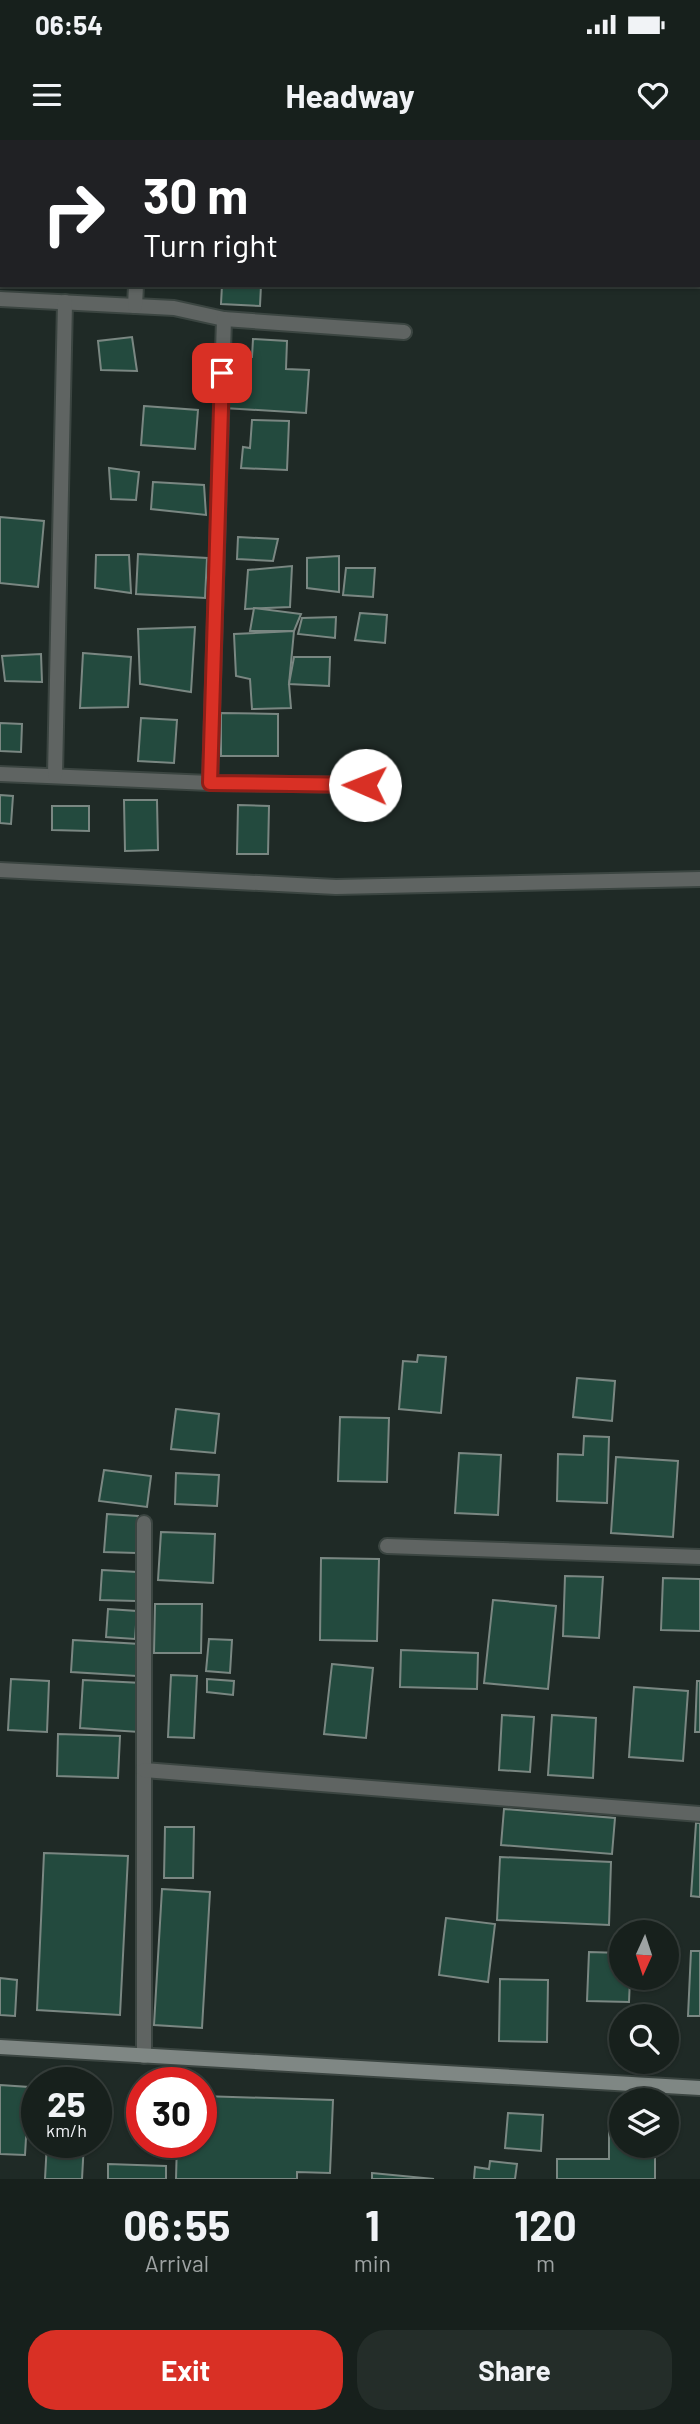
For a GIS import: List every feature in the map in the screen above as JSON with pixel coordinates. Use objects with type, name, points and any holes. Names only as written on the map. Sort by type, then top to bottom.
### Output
[{"type":"street","points":[[135,306],[136,287]]},
{"type":"street","points":[[0,299],[174,308],[224,319],[404,332]]},
{"type":"street","points":[[55,775],[65,302]]},
{"type":"street","points":[[210,783],[224,319]]},
{"type":"street","points":[[0,774],[210,783],[365,785]]},
{"type":"street","points":[[0,870],[336,887],[700,879]]},
{"type":"street","points":[[144,1523],[144,2056]]},
{"type":"street","points":[[387,1546],[700,1557]]},
{"type":"street","points":[[144,1770],[700,1814]]},
{"type":"street","points":[[0,2047],[700,2088]]},
{"type":"building","points":[[222,287],[261,287],[260,306],[221,304]]},
{"type":"building","points":[[132,337],[137,371],[101,370],[98,341]]},
{"type":"building","points":[[253,339],[287,341],[286,369],[309,370],[306,413],[224,408],[227,355],[252,357]]},
{"type":"building","points":[[144,406],[198,410],[195,449],[141,445]]},
{"type":"building","points":[[252,420],[289,421],[287,470],[241,468],[243,447],[250,448]]},
{"type":"building","points":[[109,468],[139,472],[136,500],[111,499]]},
{"type":"building","points":[[153,482],[204,485],[206,515],[151,509]]},
{"type":"building","points":[[0,517],[44,521],[38,587],[0,583]]},
{"type":"building","points":[[238,537],[278,539],[273,561],[237,559]]},
{"type":"building","points":[[138,554],[207,558],[205,598],[136,594]]},
{"type":"building","points":[[96,555],[129,555],[131,593],[95,588]]},
{"type":"building","points":[[339,556],[339,592],[307,588],[307,558]]},
{"type":"building","points":[[292,566],[290,607],[245,609],[248,570]]},
{"type":"building","points":[[346,568],[375,568],[373,597],[343,595]]},
{"type":"building","points":[[254,608],[301,614],[294,631],[250,631]]},
{"type":"building","points":[[360,613],[387,615],[385,643],[355,640]]},
{"type":"building","points":[[336,617],[335,638],[298,634],[302,618]]},
{"type":"building","points":[[195,627],[191,692],[140,684],[138,629]]},
{"type":"building","points":[[294,631],[289,684],[291,708],[252,709],[250,679],[236,676],[234,634]]},
{"type":"building","points":[[83,653],[131,657],[128,707],[80,708]]},
{"type":"building","points":[[41,654],[42,682],[5,681],[2,656]]},
{"type":"building","points":[[294,657],[330,657],[329,686],[289,684]]},
{"type":"building","points":[[221,713],[278,714],[278,756],[221,756]]},
{"type":"building","points":[[141,718],[177,720],[174,763],[138,761]]},
{"type":"building","points":[[0,723],[22,724],[21,752],[0,751]]},
{"type":"building","points":[[0,795],[13,796],[11,824],[0,823]]},
{"type":"building","points":[[124,800],[157,800],[158,850],[125,851]]},
{"type":"building","points":[[238,805],[269,806],[268,854],[237,854]]},
{"type":"building","points":[[52,806],[89,806],[89,831],[52,830]]},
{"type":"building","points":[[418,1355],[446,1357],[441,1413],[399,1409],[403,1361],[417,1362]]},
{"type":"building","points":[[577,1378],[615,1381],[612,1421],[573,1417]]},
{"type":"building","points":[[176,1409],[219,1414],[215,1453],[171,1449]]},
{"type":"building","points":[[340,1417],[389,1418],[387,1482],[338,1481]]},
{"type":"building","points":[[584,1436],[609,1437],[607,1503],[557,1501],[558,1454],[583,1455]]},
{"type":"building","points":[[459,1453],[501,1455],[498,1515],[455,1513]]},
{"type":"building","points":[[616,1457],[678,1461],[673,1537],[611,1533]]},
{"type":"building","points":[[104,1470],[151,1476],[147,1507],[99,1501]]},
{"type":"building","points":[[176,1473],[219,1475],[217,1506],[175,1504]]},
{"type":"building","points":[[107,1514],[138,1516],[136,1553],[104,1552]]},
{"type":"building","points":[[161,1532],[215,1534],[213,1583],[158,1580]]},
{"type":"building","points":[[321,1558],[379,1559],[377,1641],[320,1640]]},
{"type":"building","points":[[102,1570],[137,1572],[136,1601],[100,1600]]},
{"type":"building","points":[[565,1576],[603,1577],[599,1638],[563,1636]]},
{"type":"building","points":[[663,1578],[700,1579],[700,1631],[661,1630]]},
{"type":"building","points":[[493,1600],[556,1606],[548,1689],[484,1683]]},
{"type":"building","points":[[155,1604],[202,1604],[201,1653],[154,1653]]},
{"type":"building","points":[[108,1609],[137,1611],[135,1639],[106,1637]]},
{"type":"building","points":[[209,1639],[232,1640],[230,1673],[206,1671]]},
{"type":"building","points":[[73,1640],[140,1644],[137,1676],[71,1672]]},
{"type":"building","points":[[401,1650],[478,1653],[477,1689],[400,1687]]},
{"type":"building","points":[[332,1664],[373,1668],[366,1738],[324,1734]]},
{"type":"building","points":[[171,1675],[197,1676],[194,1738],[168,1737]]},
{"type":"building","points":[[11,1679],[49,1681],[47,1732],[8,1730]]},
{"type":"building","points":[[207,1679],[234,1681],[233,1695],[207,1692]]},
{"type":"building","points":[[83,1680],[142,1683],[139,1732],[80,1728]]},
{"type":"building","points":[[697,1681],[700,1681],[700,1732],[695,1732]]},
{"type":"building","points":[[634,1687],[688,1691],[683,1761],[629,1757]]},
{"type":"building","points":[[502,1715],[534,1717],[530,1772],[499,1770]]},
{"type":"building","points":[[552,1715],[596,1718],[593,1778],[548,1775]]},
{"type":"building","points":[[58,1734],[120,1736],[118,1778],[57,1776]]},
{"type":"building","points":[[504,1809],[615,1818],[612,1854],[501,1845]]},
{"type":"building","points":[[696,1823],[700,1823],[700,1897],[691,1896]]},
{"type":"building","points":[[165,1827],[194,1827],[193,1878],[164,1878]]},
{"type":"building","points":[[44,1853],[128,1856],[120,2015],[37,2010]]},
{"type":"building","points":[[500,1857],[611,1862],[609,1925],[497,1920]]},
{"type":"building","points":[[162,1889],[210,1892],[202,2028],[154,2025]]},
{"type":"building","points":[[446,1918],[495,1924],[488,1982],[439,1975]]},
{"type":"building","points":[[691,1951],[700,1951],[700,2016],[688,2016]]},
{"type":"building","points":[[589,1952],[609,1953],[609,1990],[630,1990],[629,2002],[587,2001]]},
{"type":"building","points":[[0,1978],[17,1980],[15,2016],[0,2015]]},
{"type":"building","points":[[500,1979],[548,1980],[547,2042],[499,2041]]},
{"type":"building","points":[[0,2085],[21,2086],[21,2155],[0,2154]]},
{"type":"building","points":[[217,2096],[333,2100],[330,2173],[297,2172],[297,2179],[176,2179],[177,2158],[217,2158]]},
{"type":"building","points":[[508,2113],[543,2115],[541,2151],[505,2148]]},
{"type":"building","points":[[46,2158],[83,2158],[82,2179],[45,2179]]},
{"type":"building","points":[[655,2158],[655,2179],[557,2179],[557,2159]]},
{"type":"building","points":[[490,2161],[517,2164],[515,2179],[474,2179],[475,2167],[489,2169]]},
{"type":"building","points":[[108,2164],[166,2166],[166,2179],[108,2179]]},
{"type":"building","points":[[372,2173],[434,2179],[372,2179]]},
{"type":"route","points":[[222,373],[210,783],[365,785]]}]
